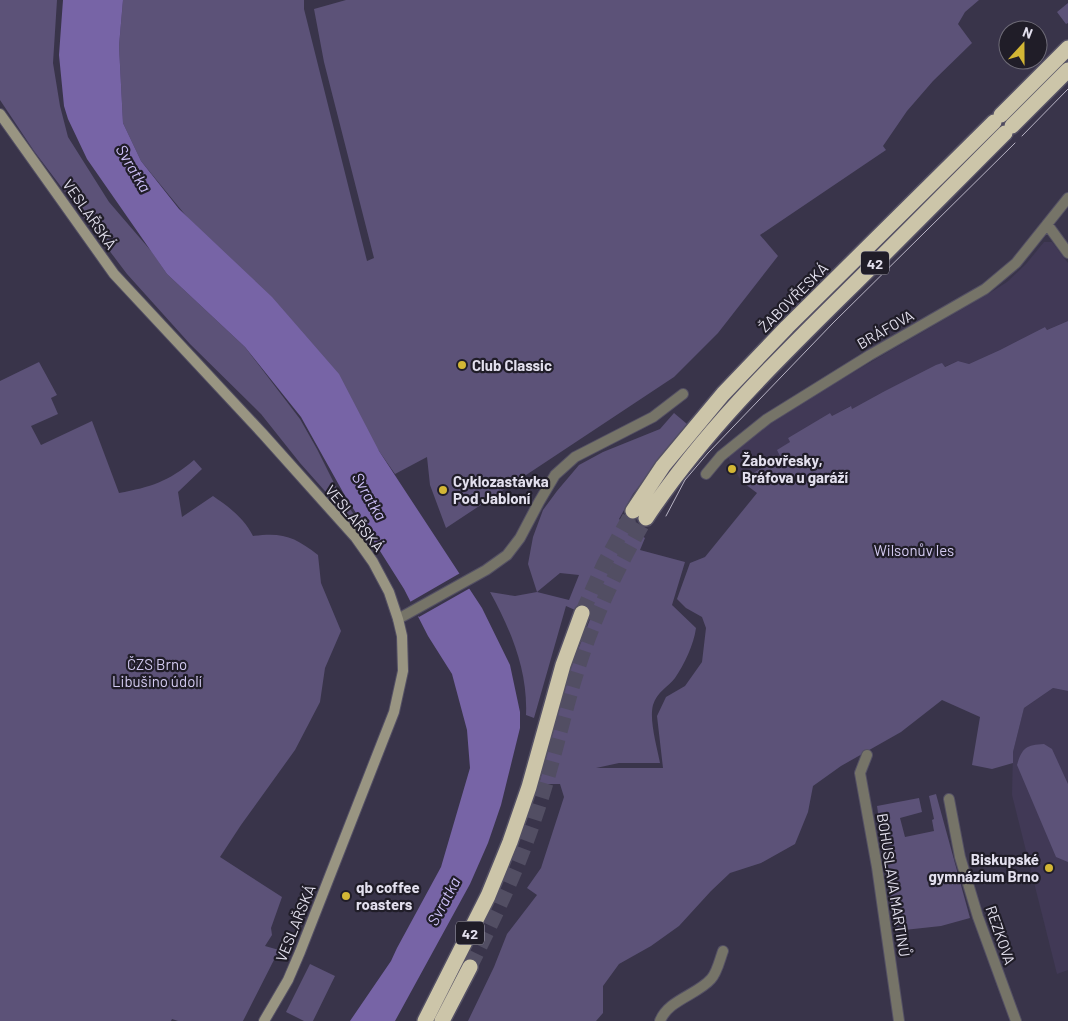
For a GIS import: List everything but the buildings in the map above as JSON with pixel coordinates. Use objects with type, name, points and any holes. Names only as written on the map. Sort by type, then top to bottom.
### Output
[{"type":"highway","name":"42","points":[[640,515],[745,394],[1003,124],[1068,48]]},
{"type":"highway","name":"42","points":[[1003,124],[1068,70]]},
{"type":"highway","name":"42","points":[[425,1021],[488,896],[510,842],[532,778],[555,693],[582,613]]},
{"type":"highway","name":"42","points":[[442,1021],[470,967]]},
{"type":"street","name":"VESLAŘSKÁ","points":[[0,114],[114,274],[263,434],[356,538],[373,562],[389,592],[398,619],[404,655],[404,671],[394,712],[300,952],[288,980],[264,1021]]},
{"type":"street","name":"BRÁFOVA","points":[[706,474],[721,456],[767,419],[870,355],[985,289],[1016,263],[1068,198]]},
{"type":"street","points":[[1047,224],[1068,253]]},
{"type":"street","points":[[398,619],[494,565],[515,546],[556,475],[575,457],[653,417],[683,394]]},
{"type":"street","name":"BOHUSLAVA MARTINŮ","points":[[867,755],[860,772],[877,867],[898,1021]]},
{"type":"street","name":"REZKOVA","points":[[948,799],[960,856],[978,917],[1016,1021]]},
{"type":"street","points":[[660,1021],[670,1008],[712,979],[723,951]]},
{"type":"shaded area","points":[[1044,242],[1052,242],[1068,263],[1068,321],[1047,330],[1045,327],[969,364],[958,361],[883,392],[852,409],[850,406],[832,416],[830,413],[788,438],[790,442],[780,456],[741,481],[723,448],[1007,282],[1026,264]]},
{"type":"shaded area","name":"Biskupské gymnázium Brno","points":[[1053,688],[1068,691],[1068,970],[1057,974],[1012,795],[1013,752],[1024,708]]},
{"type":"green space","points":[[0,0],[57,0],[53,63],[60,106],[68,137],[109,202],[152,252],[167,274],[245,347],[300,419],[338,491],[380,553],[300,463],[261,414],[190,344],[127,274],[34,151],[0,100]]},
{"type":"green space","points":[[123,0],[304,0],[304,9],[367,261],[374,258],[324,62],[314,9],[346,0],[979,0],[965,12],[958,24],[972,43],[933,81],[907,111],[883,146],[886,150],[760,235],[778,256],[718,333],[674,377],[446,528],[430,485],[427,457],[395,474],[379,451],[141,161],[123,123],[119,46]]},
{"type":"green space","points":[[1068,3],[1068,23],[1066,24],[1057,12]]},
{"type":"green space","name":"Wilsonův les","points":[[1068,321],[1068,691],[1053,688],[1024,708],[1013,752],[1013,763],[992,769],[972,765],[980,717],[942,700],[901,732],[841,766],[813,786],[808,812],[795,844],[761,863],[730,873],[679,926],[651,946],[619,964],[603,986],[603,1013],[596,1021],[468,1021],[494,967],[507,934],[537,895],[527,888],[541,868],[564,797],[560,784],[539,784],[568,675],[591,617],[566,606],[534,718],[526,715],[524,683],[517,651],[505,621],[490,592],[515,596],[537,592],[528,564],[533,537],[543,510],[557,491],[579,465],[603,452],[660,429],[674,413],[687,424],[633,494],[619,519],[645,538],[640,550],[685,562],[672,605],[696,628],[695,634],[688,654],[678,673],[657,697],[653,705],[653,726],[660,763],[619,763],[596,768],[663,768],[657,716],[666,697],[685,686],[702,662],[706,628],[702,617],[686,608],[677,599],[690,563],[705,557],[757,493],[741,481],[780,456],[777,450],[790,442],[788,438],[830,413],[832,416],[851,406],[852,409],[936,365],[942,363],[945,367],[958,361],[969,364],[1045,327],[1047,330]],"holes":[[[560,573],[579,575],[569,600],[537,592]]]},
{"type":"green space","name":"ČZS Brno Libušino údolí","points":[[39,362],[57,395],[51,398],[58,414],[31,426],[41,445],[92,421],[119,493],[159,483],[176,474],[194,460],[202,469],[178,492],[182,517],[213,496],[241,518],[253,536],[273,535],[288,537],[318,555],[321,583],[341,631],[325,668],[320,702],[295,750],[220,857],[282,897],[271,928],[272,935],[265,946],[279,950],[243,1021],[178,1021],[172,1019],[171,1021],[0,1021],[0,381]]},
{"type":"green space","points":[[1044,744],[1052,749],[1068,784],[1068,862],[1056,857],[1017,765],[1026,748]]},
{"type":"green space","points":[[936,794],[970,918],[941,926],[895,931],[877,806],[919,798],[922,812],[900,818],[905,837],[934,831],[932,820],[934,819],[929,796]]},
{"type":"green space","points":[[310,964],[335,976],[313,1021],[304,1021],[286,1012]]},
{"type":"water","name":"Svratka","points":[[63,0],[123,0],[119,46],[123,123],[141,161],[179,209],[272,297],[339,374],[379,451],[482,608],[510,665],[520,712],[520,728],[501,805],[488,843],[470,884],[395,1021],[350,1021],[391,961],[441,867],[470,768],[467,730],[452,674],[428,636],[404,589],[344,494],[301,417],[245,347],[167,274],[87,159],[68,119],[64,106],[59,55]]},
{"type":"pier","points":[[462,572],[472,587],[416,617],[409,604],[410,602]]},
{"type":"tunnel","points":[[582,613],[604,564],[633,511]]},
{"type":"tunnel","points":[[470,967],[505,893],[528,836],[547,781],[566,707],[591,631],[616,573],[646,518]]},
{"type":"tram line","points":[[1022,136],[1068,89]]},
{"type":"tram line","points":[[666,516],[685,480],[708,453],[833,323],[1015,143]]},
{"type":"place","name":"Club Classic","points":[[462,365]]},
{"type":"place","name":"Žabovřesky, Bráfova u garáží","points":[[732,469]]},
{"type":"place","name":"Cyklozastávka Pod Jabloní","points":[[443,490]]},
{"type":"place","name":"Biskupské gymnázium Brno","points":[[1049,868]]},
{"type":"place","name":"qb coffee roasters","points":[[346,896]]}]
